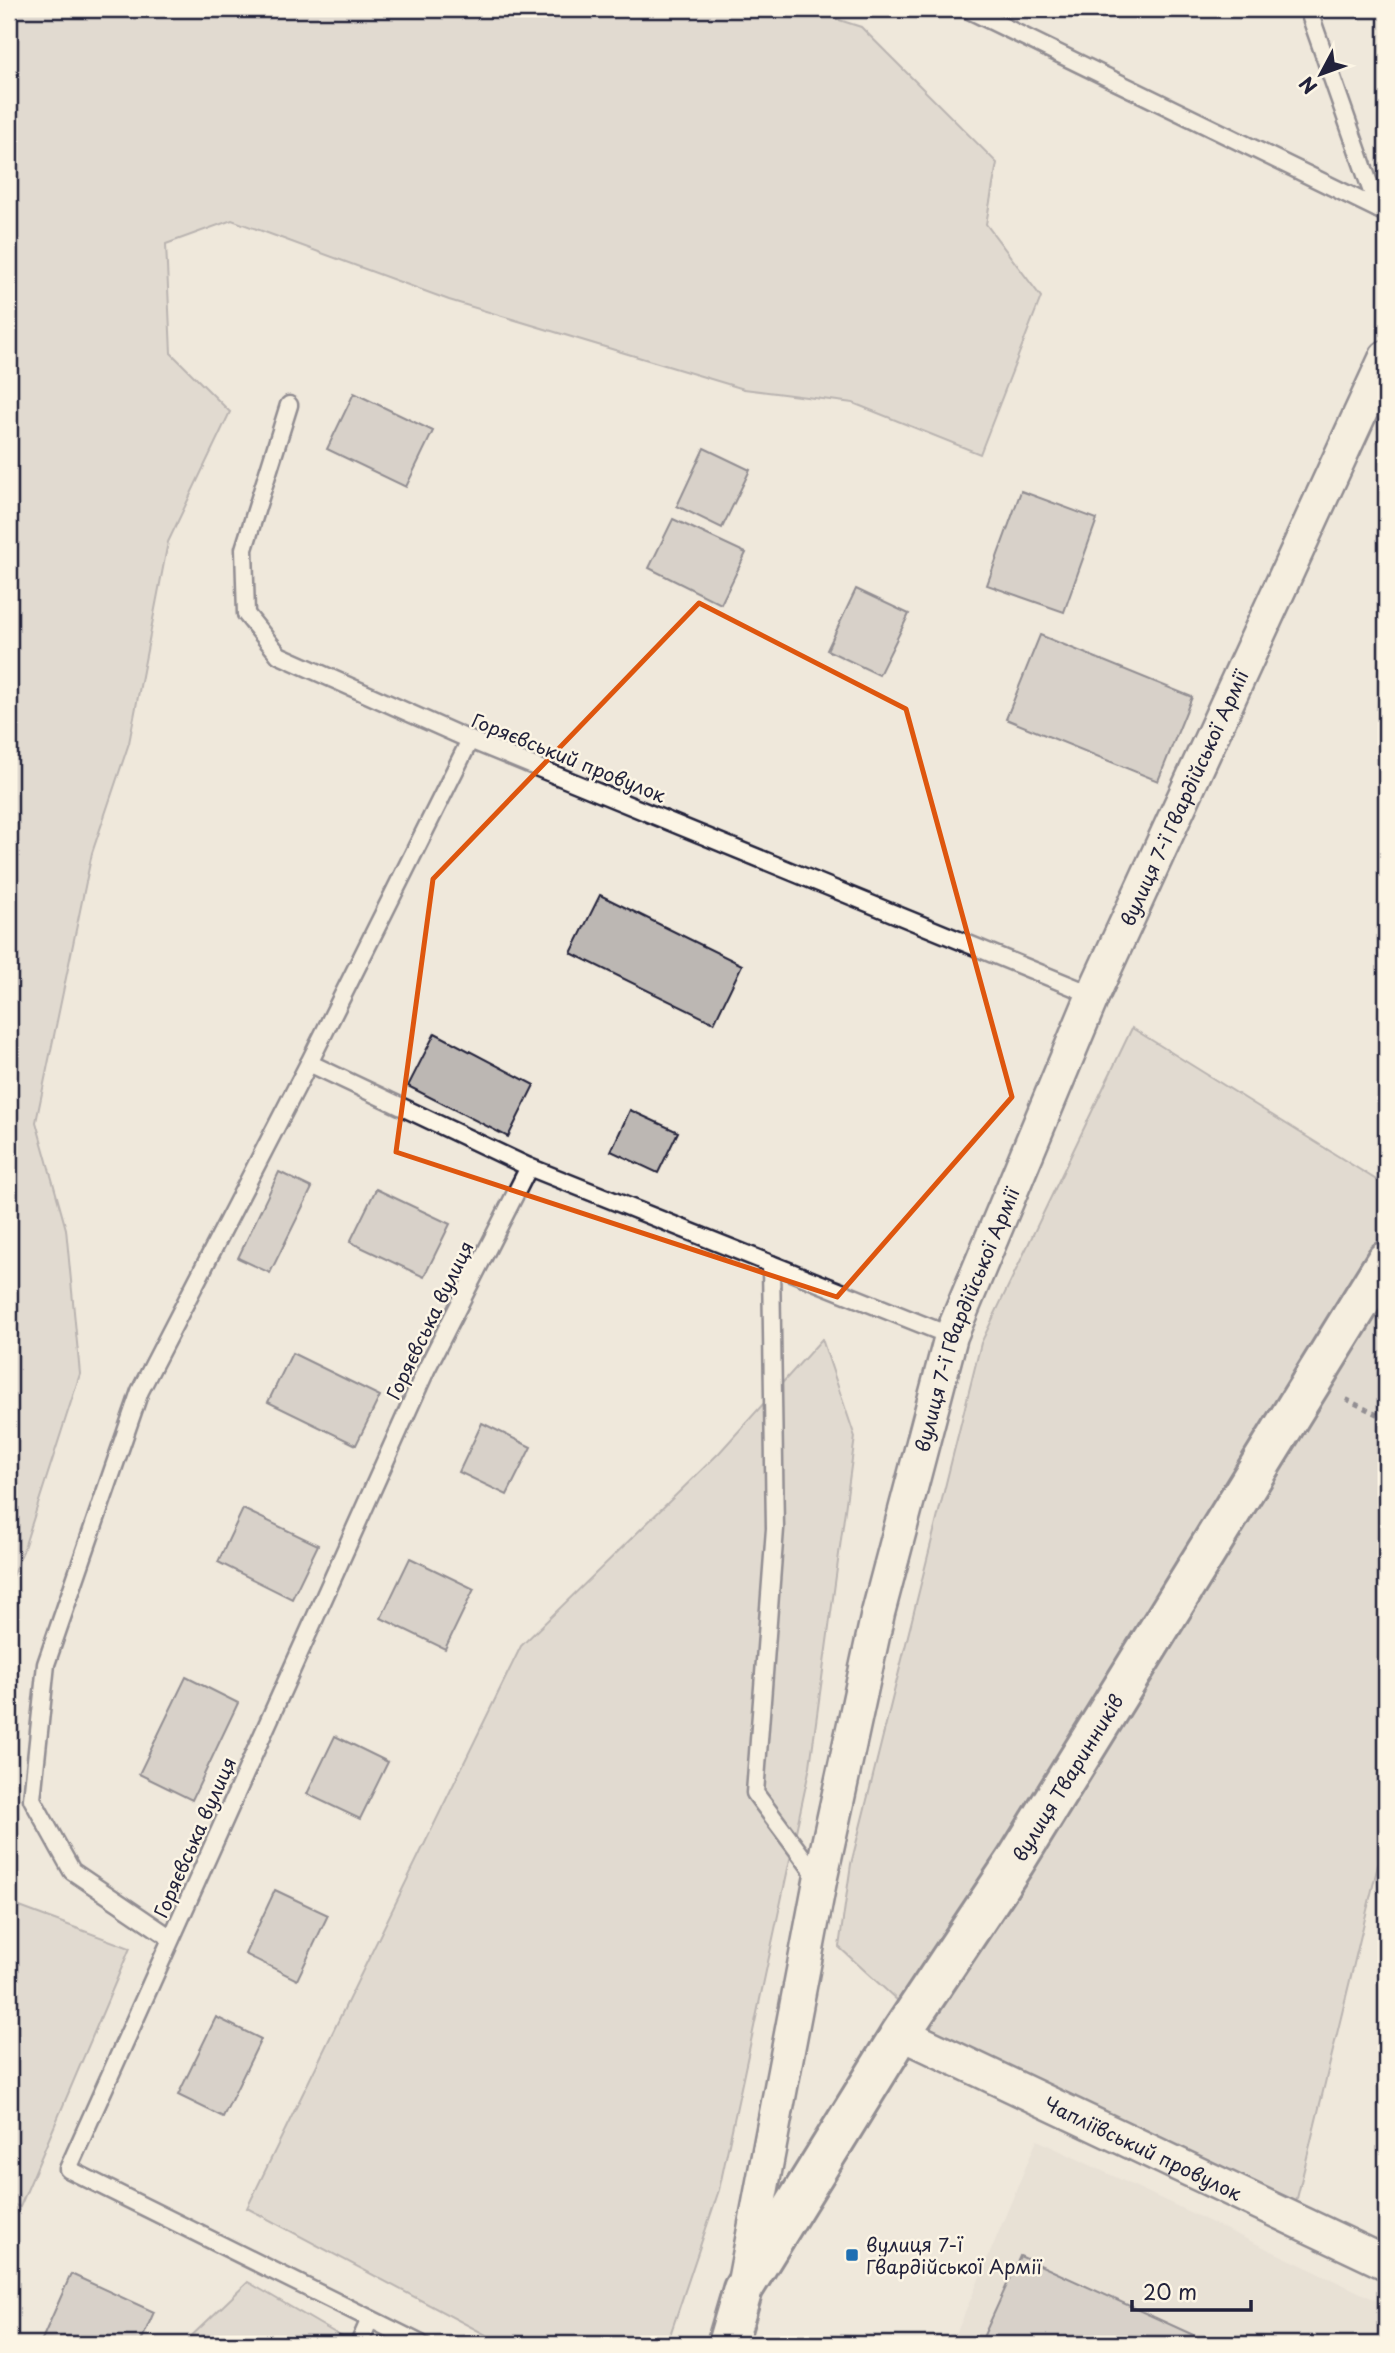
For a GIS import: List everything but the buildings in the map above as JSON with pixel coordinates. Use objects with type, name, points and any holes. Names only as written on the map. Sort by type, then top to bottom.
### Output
[{"type":"main road","name":"вулиця Тваринників","points":[[743,2289],[901,2033],[1015,1861],[1386,1261]]},
{"type":"main road","name":"вулиця 7-ї Гвардійської Армії","points":[[727,2344],[743,2289]]},
{"type":"street","name":"вулиця 7-ї Гвардійської Армії","points":[[743,2289],[820,1881],[878,1613],[951,1336],[1093,995],[1386,357]]},
{"type":"street","name":"Чапліївський провулок","points":[[901,2033],[1386,2263]]},
{"type":"lane","points":[[967,9],[1382,211]]},
{"type":"lane","points":[[1308,9],[1382,211]]},
{"type":"lane","name":"Горяєвський провулок","points":[[289,405],[244,549],[246,614],[279,655],[470,740],[1093,995]]},
{"type":"lane","points":[[171,1938],[72,1871],[32,1799],[47,1664],[140,1391],[309,1063],[470,740]]},
{"type":"lane","points":[[309,1063],[529,1167],[951,1336]]},
{"type":"lane","name":"Горяєвська вулиця","points":[[421,2344],[68,2169],[426,1370],[529,1167]]},
{"type":"lane","points":[[771,1265],[775,1529],[755,1793],[820,1881]]},
{"type":"lane","points":[[359,2344],[370,2319]]},
{"type":"highlighted area","points":[[699,603],[906,709],[1012,1097],[837,1297],[396,1152],[433,879]]},
{"type":"shaded area","points":[[9,9],[615,9],[626,14],[640,9],[805,9],[861,27],[997,163],[986,224],[1041,297],[980,454],[853,403],[744,389],[449,300],[232,220],[166,244],[171,353],[230,412],[168,542],[129,743],[92,853],[36,1122],[66,1229],[80,1374],[23,1551],[9,1583]]},
{"type":"shaded area","points":[[1132,1028],[1386,1186],[1386,1868],[1378,1865],[1292,2219],[967,2064],[839,1947],[851,1864],[981,1343]]},
{"type":"shaded area","points":[[822,1339],[855,1437],[810,1766],[719,2190],[667,2344],[503,2344],[247,2208],[521,1646],[719,1453]]},
{"type":"shaded area","points":[[9,1903],[130,1948],[20,2207],[9,2203]]},
{"type":"shaded area","points":[[1037,2140],[1386,2305],[1386,2344],[952,2344]]},
{"type":"shaded area","points":[[248,2282],[354,2344],[183,2344]]},
{"type":"place","name":"вулиця 7-ї Гвардійської Армії","points":[[852,2255]]}]
